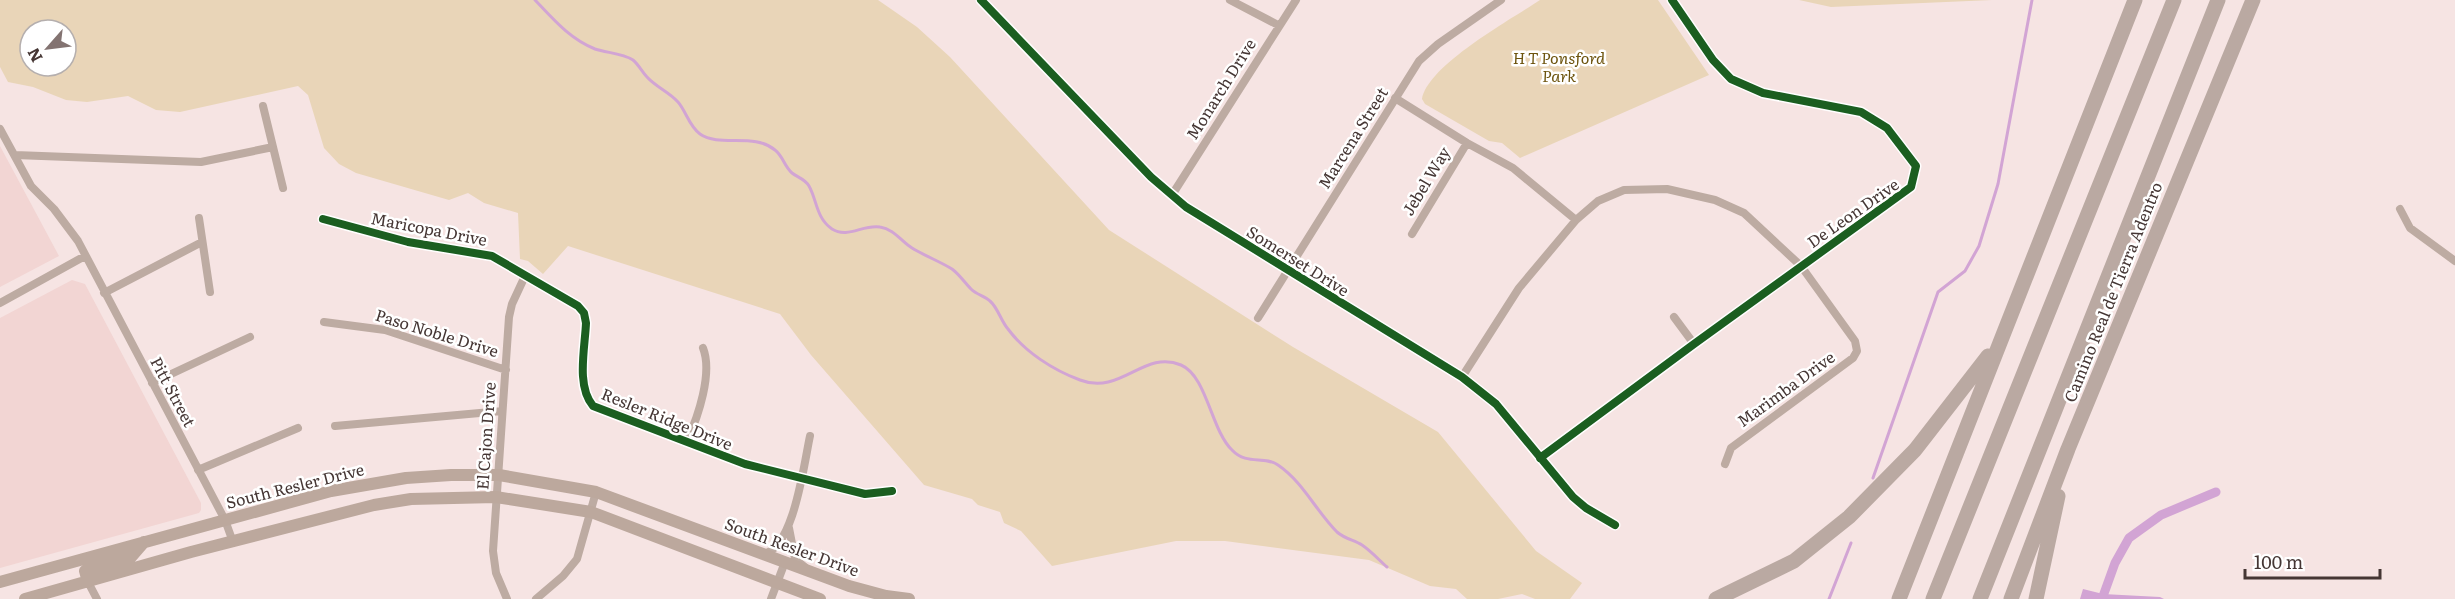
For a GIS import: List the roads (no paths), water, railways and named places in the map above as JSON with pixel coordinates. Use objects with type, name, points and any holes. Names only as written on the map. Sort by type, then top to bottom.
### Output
[{"type":"highway","points":[[1899,599],[2135,0]]},
{"type":"highway","points":[[1933,599],[2174,0]]},
{"type":"highway","points":[[1980,599],[2218,0]]},
{"type":"highway","name":"Camino Real de Tierra Adentro","points":[[2011,599],[2068,449],[2253,0]]},
{"type":"highway","points":[[1716,599],[1794,561],[1849,517],[1915,450],[2000,339]]},
{"type":"highway","points":[[2036,599],[2068,449]]},
{"type":"main road","name":"South Resler Drive","points":[[0,582],[330,491],[406,478],[499,475],[596,492],[849,586],[886,596],[909,599]]},
{"type":"main road","points":[[25,599],[374,505],[411,499],[496,497],[591,512],[820,599]]},
{"type":"main road","points":[[88,582],[85,571],[131,557],[144,542]]},
{"type":"street","name":"Somerset Drive","points":[[981,0],[1151,177],[1186,207],[1462,377],[1496,404],[1579,503],[1615,525]]},
{"type":"street","points":[[1230,0],[1278,25]]},
{"type":"street","name":"Monarch Drive","points":[[1172,195],[1296,0]]},
{"type":"street","name":"Marcena Street","points":[[1258,318],[1419,61],[1438,44],[1501,0]]},
{"type":"street","name":"De Leon Drive","points":[[1540,458],[1911,187],[1916,166],[1887,128],[1861,111],[1763,93],[1731,79],[1713,60],[1672,0]]},
{"type":"street","points":[[1395,98],[1467,143],[1513,168],[1576,220]]},
{"type":"street","points":[[263,106],[283,188]]},
{"type":"street","name":"Pitt Street","points":[[0,129],[32,186],[66,224],[85,256],[225,520],[233,542]]},
{"type":"street","name":"Jebel Way","points":[[1412,234],[1467,143]]},
{"type":"street","points":[[15,155],[201,162],[273,147]]},
{"type":"street","name":"Marimba Drive","points":[[1462,377],[1519,288],[1576,220],[1598,201],[1624,190],[1668,189],[1715,200],[1744,213],[1801,266],[1855,340],[1857,351],[1853,358],[1731,448],[1725,464]]},
{"type":"street","points":[[2400,209],[2410,228],[2455,261]]},
{"type":"street","points":[[199,218],[210,292]]},
{"type":"street","name":"Maricopa Drive","points":[[323,219],[408,242],[492,256],[525,276]]},
{"type":"street","points":[[104,293],[202,242]]},
{"type":"street","points":[[0,303],[85,256]]},
{"type":"street","name":"El Cajon Drive","points":[[507,599],[500,585],[493,551],[496,497],[509,316],[525,276]]},
{"type":"street","name":"Resler Ridge Drive","points":[[525,276],[578,306],[584,313],[586,323],[584,387],[586,398],[593,406],[745,464],[865,494],[892,490]]},
{"type":"street","points":[[1674,317],[1694,344]]},
{"type":"street","name":"Paso Noble Drive","points":[[324,322],[385,330],[506,369]]},
{"type":"street","points":[[152,383],[250,337]]},
{"type":"street","points":[[687,441],[701,403],[706,365],[704,348]]},
{"type":"street","points":[[335,426],[502,411]]},
{"type":"street","points":[[198,470],[298,428]]},
{"type":"street","points":[[763,554],[774,550],[789,528],[810,436]]},
{"type":"street","points":[[536,599],[563,576],[577,559],[596,492]]},
{"type":"street","points":[[789,528],[795,558],[809,571]]},
{"type":"street","points":[[771,599],[785,562]]},
{"type":"street","points":[[88,582],[97,599]]},
{"type":"waterway","points":[[535,0],[563,28],[586,45],[633,60],[651,81],[678,102],[693,127],[700,134],[717,140],[757,142],[775,150],[789,170],[809,186],[823,220],[832,229],[838,232],[850,232],[868,227],[885,228],[912,248],[952,269],[973,291],[993,304],[1006,326],[1031,353],[1050,366],[1080,380],[1095,383],[1108,382],[1155,363],[1168,362],[1181,365],[1197,380],[1219,430],[1232,450],[1244,458],[1273,462],[1278,465],[1295,480],[1337,532],[1362,545],[1387,567]]},
{"type":"waterway","points":[[1873,478],[1938,292],[1965,271],[1979,246],[1998,184],[2032,0]]},
{"type":"waterway","points":[[2102,599],[2115,563],[2129,538],[2161,515],[2216,492]]},
{"type":"waterway","points":[[1829,599],[1851,543]]},
{"type":"park label","name":"H T Ponsford Park","points":[[1559,67]]}]
